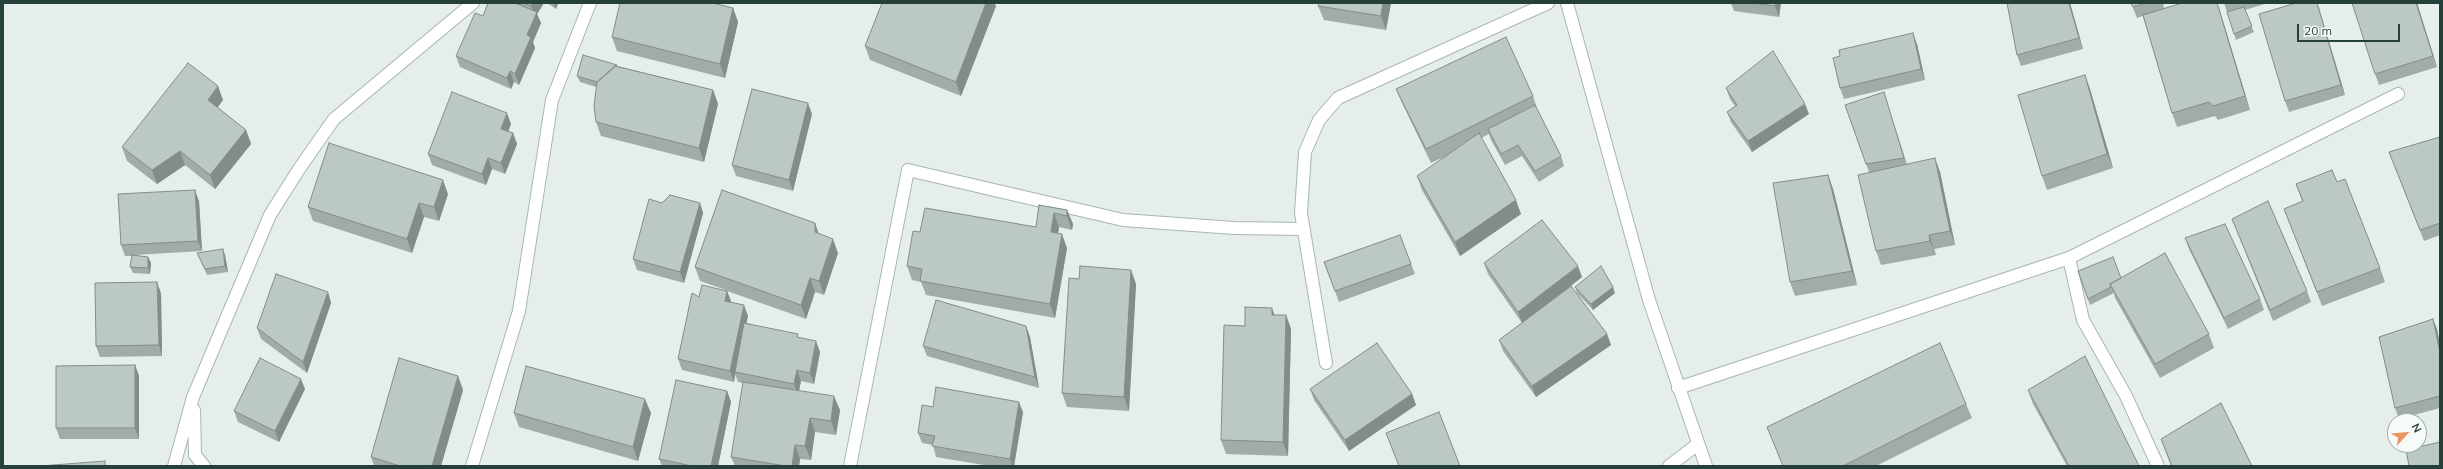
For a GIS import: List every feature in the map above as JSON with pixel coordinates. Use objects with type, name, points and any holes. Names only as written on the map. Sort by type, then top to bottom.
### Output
[{"type":"street","points":[[174,466],[193,397],[270,215],[334,119],[473,3]]},
{"type":"street","points":[[472,466],[519,310],[552,100],[590,3]]},
{"type":"street","points":[[1326,363],[1301,213],[1305,152],[1319,120],[1338,98],[1548,3]]},
{"type":"street","points":[[1567,3],[1649,300],[1706,466]]},
{"type":"street","points":[[1678,388],[2069,258],[2398,94]]},
{"type":"street","points":[[850,466],[908,170],[1123,220],[1234,228],[1304,229]]},
{"type":"street","points":[[2069,258],[2083,320],[2126,396],[2158,466]]},
{"type":"street","points":[[193,397],[195,455],[204,466]]},
{"type":"street","points":[[1669,466],[1698,444]]},
{"type":"building","points":[[488,3],[515,3],[537,12],[527,35],[531,37],[515,74],[510,71],[507,78],[456,56],[475,13],[483,16]]},
{"type":"building","points":[[524,3],[533,3],[531,6]]},
{"type":"building","points":[[620,3],[713,3],[733,8],[720,64],[612,37]]},
{"type":"building","points":[[882,3],[986,3],[956,82],[865,46]]},
{"type":"building","points":[[1319,3],[1383,3],[1381,16],[1318,6]]},
{"type":"building","points":[[1752,3],[1776,3],[1775,6]]},
{"type":"building","points":[[2007,3],[2069,3],[2079,38],[2017,55]]},
{"type":"building","points":[[2131,3],[2146,3],[2133,7]]},
{"type":"building","points":[[2182,3],[2217,3],[2245,96],[2213,106],[2209,102],[2172,113],[2143,15]]},
{"type":"building","points":[[2296,3],[2317,3],[2341,85],[2285,101],[2259,14]]},
{"type":"building","points":[[2352,3],[2416,3],[2433,56],[2375,74]]},
{"type":"building","points":[[2244,7],[2252,26],[2234,34],[2227,12]]},
{"type":"building","points":[[1913,33],[1921,69],[1840,88],[1833,58],[1840,56],[1839,50]]},
{"type":"building","points":[[1506,37],[1533,96],[1426,149],[1396,89]]},
{"type":"building","points":[[1773,51],[1805,104],[1748,141],[1727,112],[1737,105],[1726,88]]},
{"type":"building","points":[[583,55],[617,65],[597,82],[577,76]]},
{"type":"building","points":[[188,63],[218,86],[208,100],[246,130],[210,175],[180,151],[152,170],[122,147]]},
{"type":"building","points":[[615,66],[713,90],[699,148],[596,122],[594,106],[597,82]]},
{"type":"building","points":[[2085,75],[2107,154],[2042,176],[2018,95]]},
{"type":"building","points":[[752,89],[808,103],[789,180],[732,165]]},
{"type":"building","points":[[452,92],[507,113],[501,129],[513,133],[501,163],[488,158],[482,174],[428,154]]},
{"type":"building","points":[[1884,92],[1904,158],[1866,164],[1845,105]]},
{"type":"building","points":[[1535,105],[1561,156],[1535,171],[1518,145],[1501,154],[1488,129]]},
{"type":"building","points":[[1479,133],[1516,200],[1455,242],[1417,176]]},
{"type":"building","points":[[2440,137],[2440,223],[2420,230],[2389,152]]},
{"type":"building","points":[[329,143],[443,180],[434,207],[419,203],[407,239],[308,207]]},
{"type":"building","points":[[1935,158],[1950,231],[1929,235],[1930,241],[1876,251],[1858,175]]},
{"type":"building","points":[[2332,170],[2337,182],[2345,179],[2380,268],[2317,292],[2284,209],[2303,201],[2296,184]]},
{"type":"building","points":[[1828,175],[1852,271],[1790,282],[1773,183]]},
{"type":"building","points":[[195,190],[198,241],[121,245],[118,194]]},
{"type":"building","points":[[722,190],[815,223],[815,232],[833,239],[819,281],[810,278],[801,305],[695,267]]},
{"type":"building","points":[[670,195],[700,203],[680,272],[633,259],[649,199],[662,203]]},
{"type":"building","points":[[2268,201],[2307,291],[2270,310],[2232,219]]},
{"type":"building","points":[[1039,205],[1067,210],[1067,216],[1054,213],[1051,232],[1062,234],[1050,304],[920,281],[922,269],[907,266],[913,231],[920,232],[925,208],[1036,227]]},
{"type":"building","points":[[1542,220],[1578,266],[1518,312],[1484,263]]},
{"type":"building","points":[[2225,224],[2260,299],[2224,318],[2185,238]]},
{"type":"building","points":[[1400,235],[1411,264],[1335,291],[1324,262]]},
{"type":"building","points":[[223,249],[225,266],[205,269],[197,253]]},
{"type":"building","points":[[2165,253],[2209,334],[2155,364],[2110,284]]},
{"type":"building","points":[[132,255],[148,257],[148,268],[130,267]]},
{"type":"building","points":[[2113,257],[2121,278],[2110,284],[2111,287],[2088,299],[2078,271]]},
{"type":"building","points":[[1080,266],[1131,270],[1124,397],[1062,393],[1069,278],[1079,279]]},
{"type":"building","points":[[1601,266],[1613,287],[1591,304],[1575,287]]},
{"type":"building","points":[[276,274],[328,292],[303,362],[257,328]]},
{"type":"building","points":[[157,282],[159,345],[96,346],[95,283]]},
{"type":"building","points":[[702,285],[727,291],[725,301],[744,305],[730,371],[678,359],[692,293],[699,297]]},
{"type":"building","points":[[1571,286],[1607,334],[1532,386],[1499,340]]},
{"type":"building","points":[[936,300],[1026,326],[1035,377],[923,346]]},
{"type":"building","points":[[1245,307],[1272,308],[1272,315],[1286,315],[1283,442],[1221,440],[1224,325],[1245,326]]},
{"type":"building","points":[[2433,319],[2440,352],[2440,396],[2395,408],[2379,337]]},
{"type":"building","points":[[744,323],[798,334],[797,337],[816,341],[810,373],[797,370],[794,384],[735,372]]},
{"type":"building","points":[[1377,343],[1412,394],[1345,440],[1310,389]]},
{"type":"building","points":[[1940,343],[1966,404],[1843,466],[1783,466],[1767,427]]},
{"type":"building","points":[[2085,356],[2139,466],[2069,466],[2028,390]]},
{"type":"building","points":[[260,358],[301,379],[275,431],[234,411]]},
{"type":"building","points":[[399,358],[458,376],[432,466],[400,466],[371,457]]},
{"type":"building","points":[[135,365],[135,428],[56,428],[56,366]]},
{"type":"building","points":[[526,366],[645,399],[633,447],[514,413]]},
{"type":"building","points":[[676,380],[727,391],[711,466],[692,466],[659,459]]},
{"type":"building","points":[[743,382],[834,396],[831,421],[810,418],[805,446],[795,445],[792,466],[731,457]]},
{"type":"building","points":[[936,387],[1019,402],[1010,459],[932,446],[935,436],[918,433],[922,405],[933,407]]},
{"type":"building","points":[[2221,403],[2252,466],[2172,466],[2161,439]]},
{"type":"building","points":[[1439,412],[1460,466],[1399,466],[1386,433]]},
{"type":"building","points":[[2440,442],[2440,466],[2409,466],[2407,453],[2427,453],[2427,445]]},
{"type":"building","points":[[105,461],[105,466],[40,466]]}]
